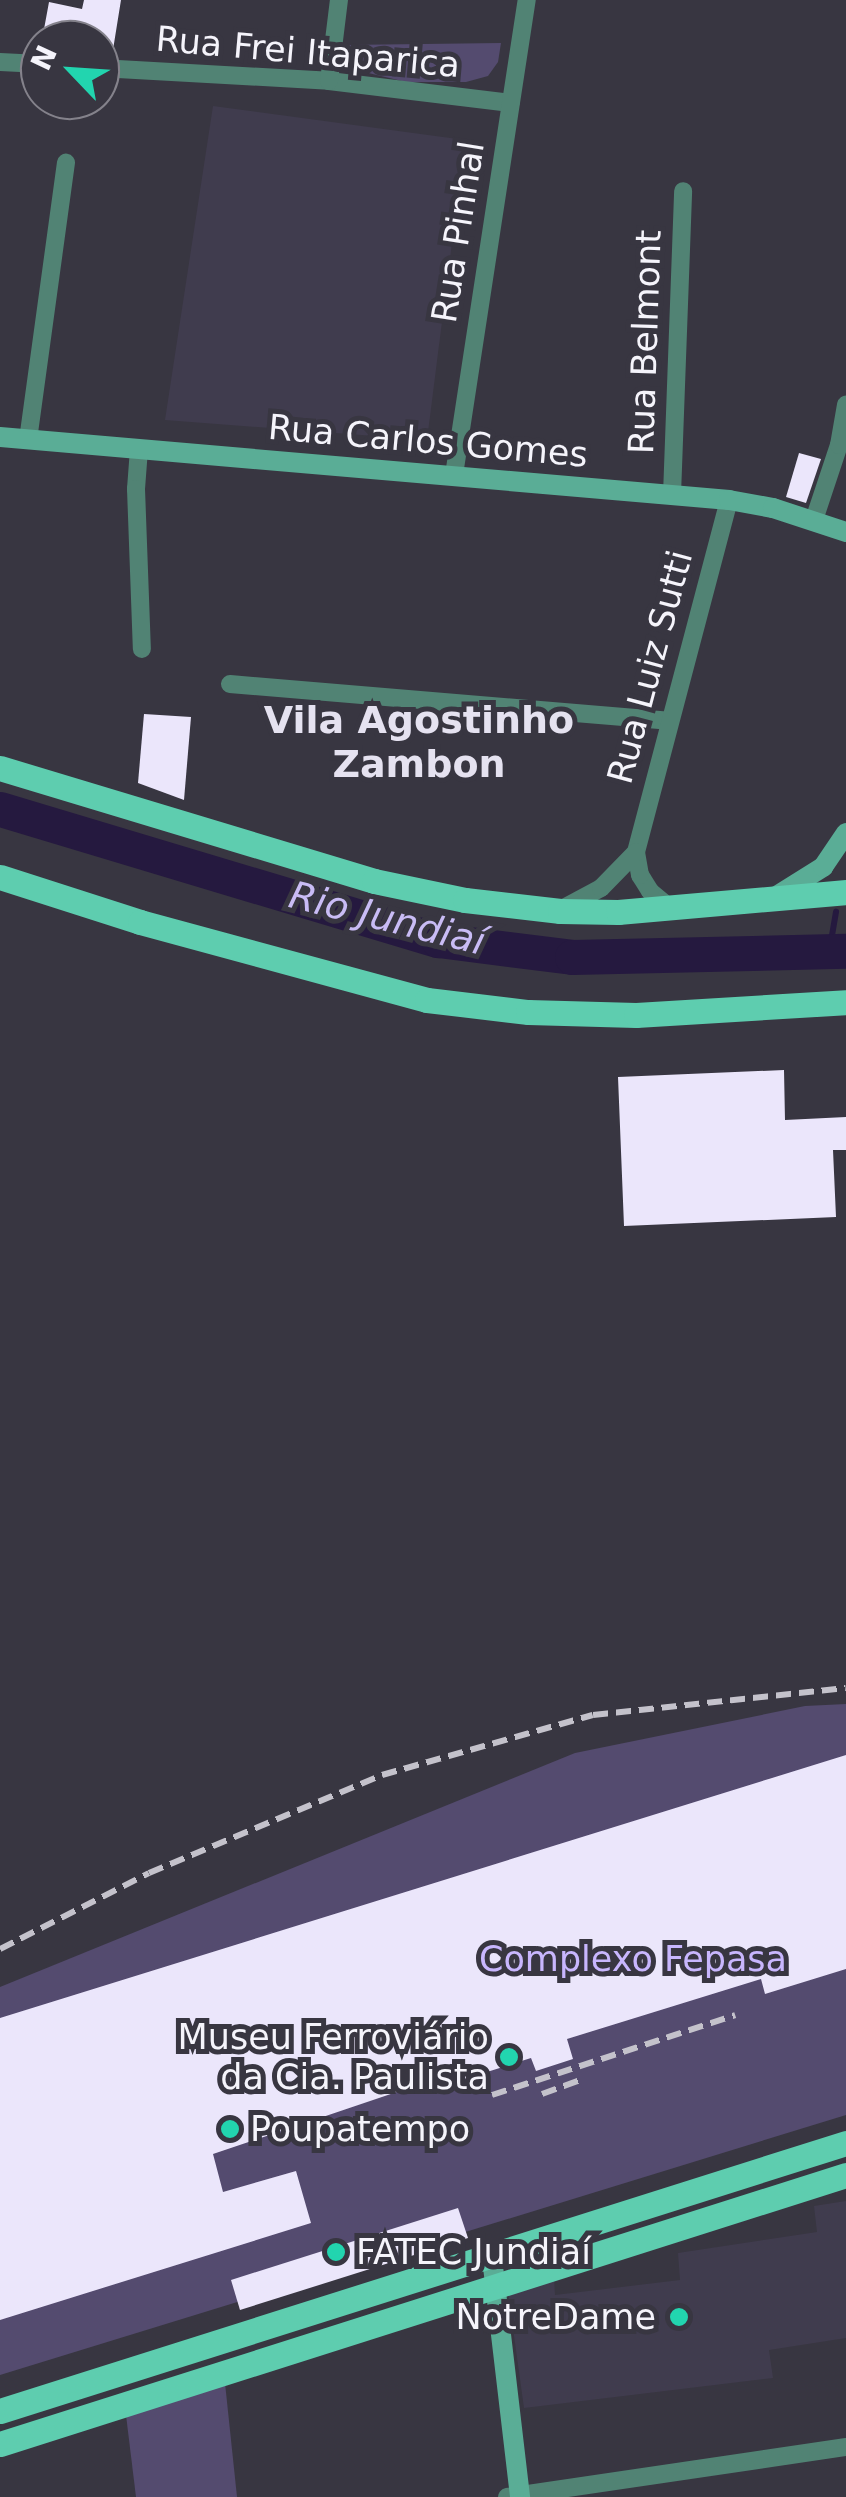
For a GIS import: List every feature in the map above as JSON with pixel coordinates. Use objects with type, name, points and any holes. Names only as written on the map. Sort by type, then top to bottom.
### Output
[{"type":"main road","name":"Rua Carlos Gomes","points":[[0,437],[729,500],[814,520],[846,532]]},
{"type":"main road","points":[[0,768],[374,881],[465,900],[560,911],[670,908],[846,892]]},
{"type":"main road","points":[[772,899],[823,868],[846,833]]},
{"type":"main road","points":[[0,876],[140,922],[428,1000],[528,1012],[636,1015],[846,1002]]},
{"type":"main road","points":[[0,2411],[846,2143]]},
{"type":"main road","points":[[0,2444],[846,2175]]},
{"type":"main road","points":[[492,2258],[516,2496]]},
{"type":"street","points":[[329,81],[339,0]]},
{"type":"street","name":"Rua Pinhal","points":[[454,475],[527,0]]},
{"type":"street","name":"Rua Frei Itaparica","points":[[120,69],[329,81],[511,103]]},
{"type":"street","points":[[28,440],[66,163]]},
{"type":"street","name":"Rua Belmont","points":[[672,495],[683,192]]},
{"type":"street","points":[[814,520],[839,445],[846,405]]},
{"type":"street","points":[[139,450],[136,489],[142,649]]},
{"type":"street","name":"Rua Luiz Sutti","points":[[636,852],[729,500]]},
{"type":"street","points":[[230,684],[668,721]]},
{"type":"street","points":[[636,852],[640,875],[650,892],[670,908]]},
{"type":"street","points":[[560,911],[601,888],[636,852]]},
{"type":"street","points":[[516,2496],[846,2447]]},
{"type":"shaded area","points":[[213,106],[465,140],[427,440],[165,420]]},
{"type":"shaded area","name":"NotreDame","points":[[846,2201],[846,2338],[769,2350],[773,2378],[524,2408],[508,2292],[554,2278],[555,2295],[680,2280],[678,2253],[817,2232],[814,2206]]},
{"type":"green space","points":[[501,43],[498,62],[488,76],[466,82],[406,82],[356,70],[347,62],[344,45]]},
{"type":"green space","name":"Complexo Fepasa","points":[[846,1704],[846,2115],[0,2375],[0,1987],[575,1753],[805,1706]]},
{"type":"green space","points":[[225,2383],[237,2497],[136,2497],[126,2415]]},
{"type":"building","points":[[84,0],[121,0],[118,20],[46,20],[49,2],[82,9]]},
{"type":"building","points":[[799,453],[821,459],[806,503],[786,497]]},
{"type":"building","points":[[144,714],[191,717],[184,800],[138,783]]},
{"type":"building","points":[[784,1070],[785,1120],[846,1117],[846,1150],[833,1150],[836,1217],[624,1226],[618,1077]]},
{"type":"building","name":"Complexo Fepasa","points":[[846,1755],[846,1969],[765,1994],[761,1979],[567,2039],[573,2059],[536,2071],[531,2058],[449,2084],[447,2075],[213,2154],[223,2192],[296,2171],[311,2223],[0,2320],[0,2018]]},
{"type":"building","points":[[458,2208],[468,2238],[240,2310],[231,2280]]},
{"type":"waterway","name":"Rio Jundiaí","points":[[0,809],[438,940],[572,957],[846,951]]},
{"type":"waterway","points":[[829,953],[836,912]]},
{"type":"railway","points":[[0,1949],[149,1873],[382,1775],[593,1715],[846,1688]]},
{"type":"railway","points":[[492,2095],[735,2015]]},
{"type":"railway","points":[[542,2094],[583,2079]]},
{"type":"place","name":"Museu Ferroviário da Cia. Paulista","points":[[509,2057]]},
{"type":"place","name":"Poupatempo","points":[[230,2129]]},
{"type":"place","name":"FATEC Jundiaí","points":[[336,2252]]},
{"type":"place","name":"NotreDame","points":[[679,2317]]},
{"type":"district","name":"Vila Agostinho Zambon","points":[[419,743]]}]
